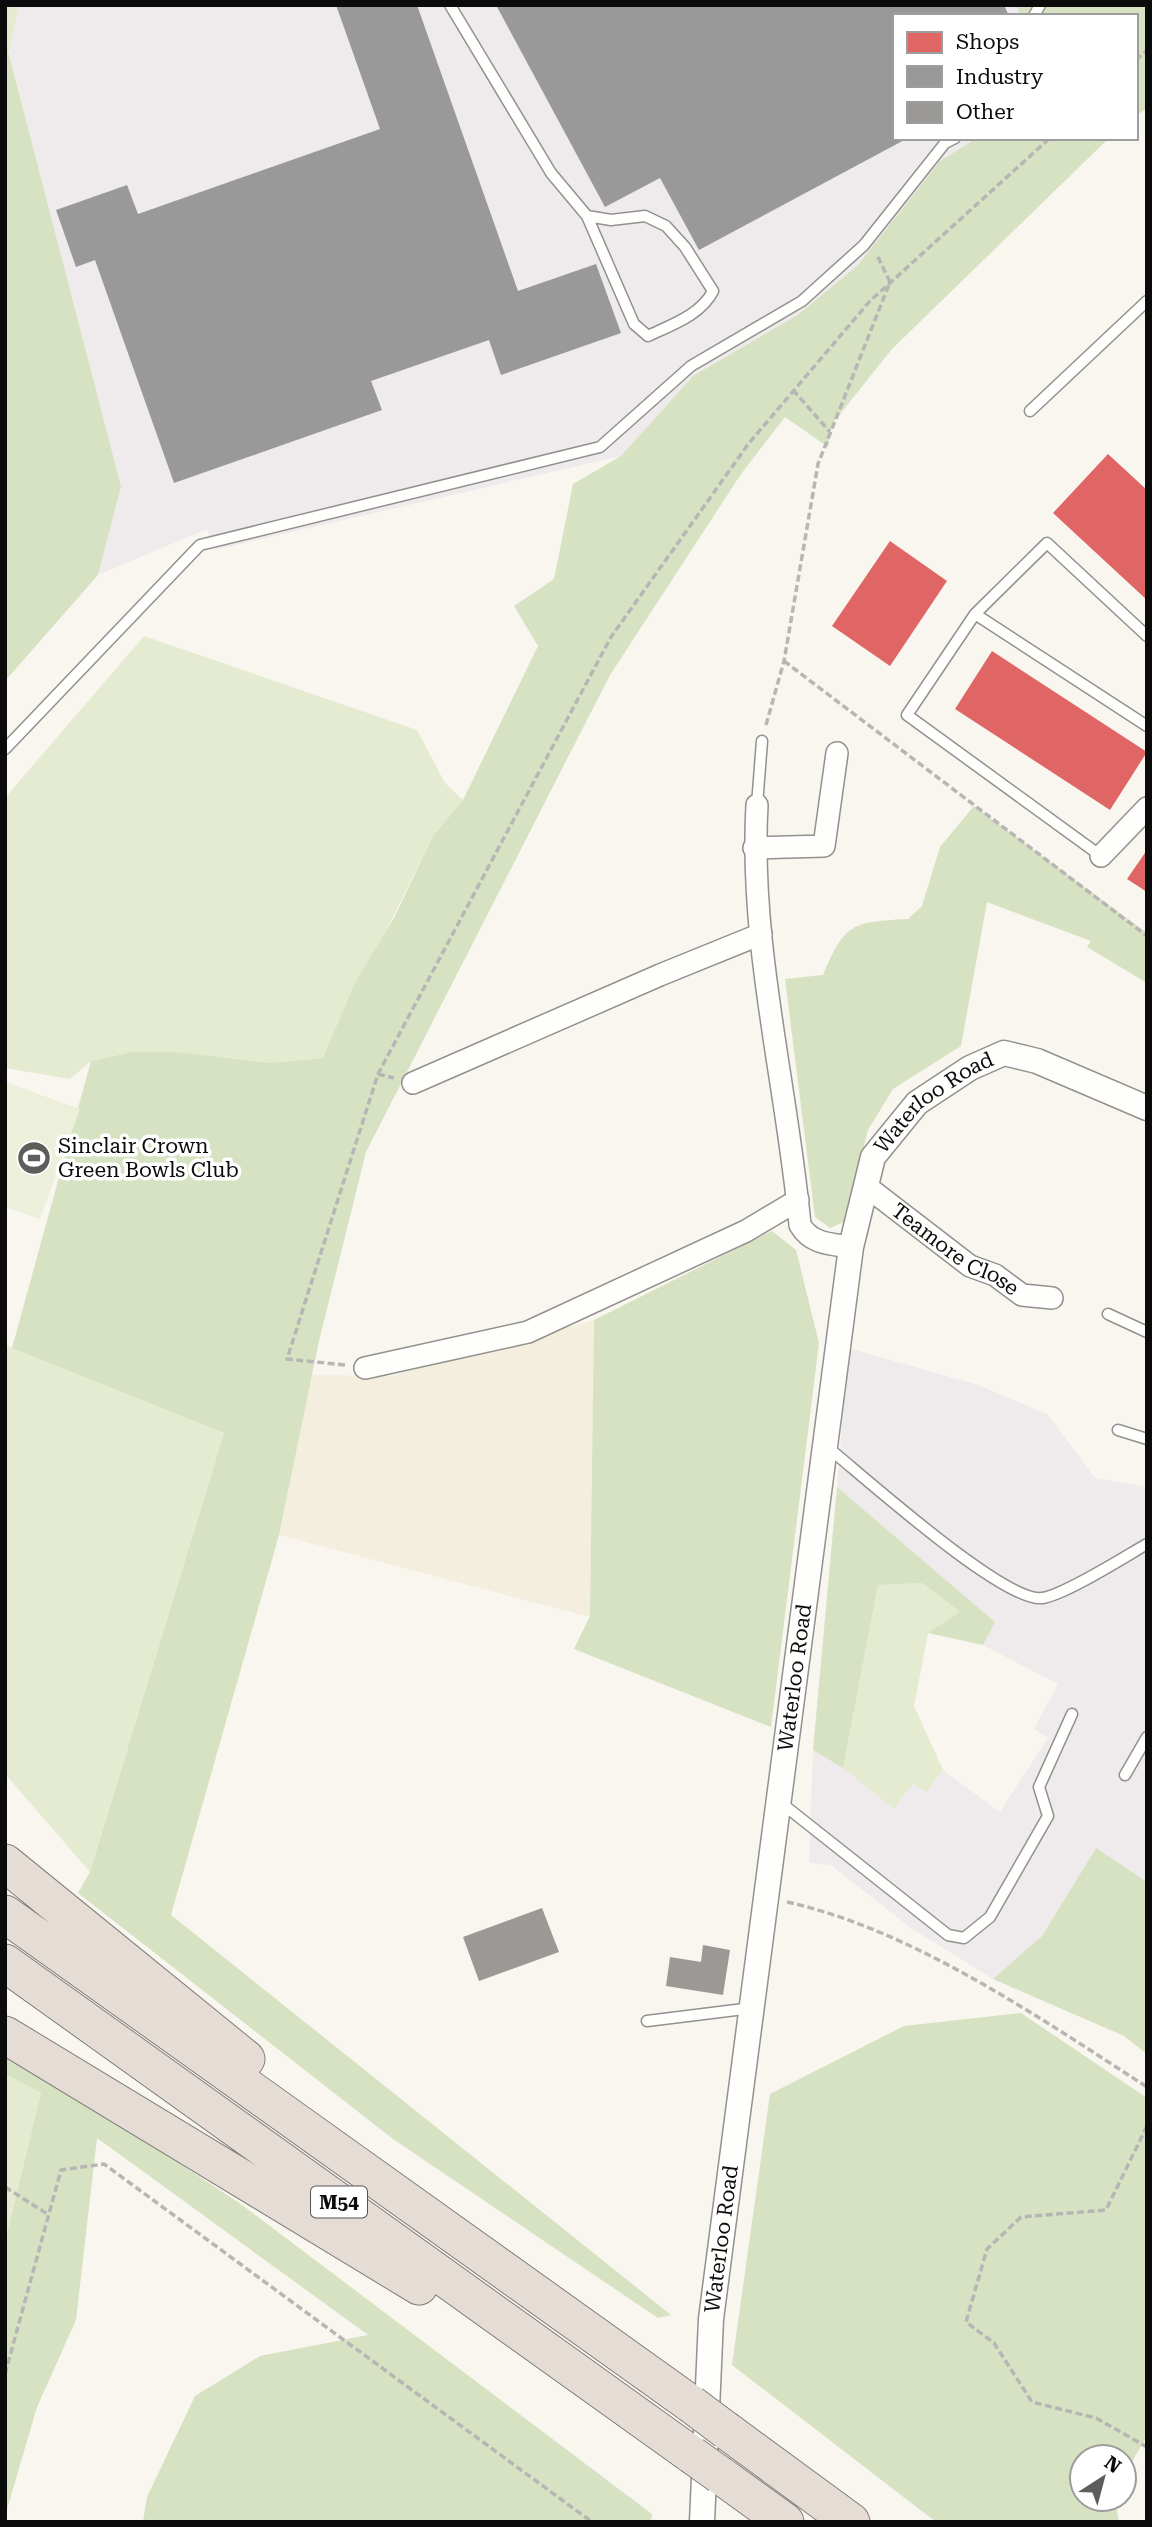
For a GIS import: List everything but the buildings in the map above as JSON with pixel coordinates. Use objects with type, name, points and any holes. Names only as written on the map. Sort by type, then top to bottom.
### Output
[{"type":"highway","name":"M54","points":[[5,1863],[512,2276]]},
{"type":"highway","name":"M54","points":[[5,1914],[691,2404],[851,2522]]},
{"type":"highway","name":"M54","points":[[5,1963],[785,2522]]},
{"type":"highway","name":"M54","points":[[5,2035],[695,2457]]},
{"type":"street","points":[[754,848],[824,846],[837,753]]},
{"type":"street","points":[[757,804],[754,848],[761,934],[800,1225],[807,1236],[851,1247]]},
{"type":"street","points":[[1101,856],[1147,808]]},
{"type":"street","points":[[413,1083],[761,934]]},
{"type":"street","name":"Waterloo Road","points":[[702,2522],[711,2319],[851,1247],[873,1157],[917,1103],[970,1068],[1004,1053],[1037,1060],[1147,1108]]},
{"type":"street","name":"Teamore Close","points":[[866,1186],[970,1266],[995,1275],[1022,1295],[1052,1298]]},
{"type":"street","points":[[365,1368],[528,1332],[746,1231],[798,1200]]},
{"type":"lane","points":[[450,5],[551,173],[587,216],[634,324],[648,336],[685,318],[707,302],[713,290],[685,247],[666,226],[645,216],[611,220],[587,216]]},
{"type":"lane","points":[[5,749],[200,545],[600,447],[691,366],[802,301],[869,239],[945,143],[951,140]]},
{"type":"lane","points":[[1030,411],[1147,300]]},
{"type":"lane","points":[[1101,856],[907,715],[975,614],[1047,543],[1147,636]]},
{"type":"lane","points":[[975,614],[1147,726]]},
{"type":"lane","points":[[757,804],[762,741]]},
{"type":"lane","points":[[1108,1314],[1147,1332]]},
{"type":"lane","points":[[1118,1430],[1147,1439]]},
{"type":"lane","points":[[824,1444],[962,1556],[1016,1593],[1042,1598],[1147,1544]]},
{"type":"lane","points":[[778,1801],[948,1935],[964,1938],[990,1917],[1048,1816],[1039,1787],[1072,1714]]},
{"type":"lane","points":[[1125,1775],[1147,1737]]},
{"type":"lane","points":[[647,2021],[752,2008]]},
{"type":"path","points":[[365,1368],[287,1359],[379,1074],[611,637],[750,443],[855,317],[890,282],[1048,140]]},
{"type":"path","points":[[762,741],[784,661],[818,464],[890,282],[869,239]]},
{"type":"path","points":[[793,390],[830,432]]},
{"type":"path","points":[[784,661],[1147,936]]},
{"type":"path","points":[[766,1897],[818,1909],[882,1932],[1032,2012],[1147,2087]]},
{"type":"path","points":[[1147,2126],[1106,2210],[1021,2217],[988,2249],[966,2322],[994,2343],[1032,2402],[1096,2418],[1147,2447]]},
{"type":"path","points":[[5,2374],[61,2170],[104,2164],[592,2522]]},
{"type":"path","points":[[5,2187],[49,2215]]},
{"type":"shaded area","points":[[19,5],[1016,5],[1020,14],[893,14],[893,140],[974,140],[940,161],[858,265],[799,314],[693,376],[621,456],[214,550],[207,529],[98,575],[121,485],[9,53]]},
{"type":"shaded area","points":[[594,1320],[590,1617],[279,1535],[312,1375],[391,1376]]},
{"type":"shaded area","points":[[848,1348],[978,1385],[1047,1414],[1095,1478],[1147,1487],[1147,1882],[1095,1849],[1042,1936],[993,1979],[911,1928],[831,1865],[809,1863],[813,1750],[843,1768],[894,1809],[913,1784],[927,1792],[943,1770],[1000,1812],[1048,1738],[1034,1729],[1058,1684],[983,1645],[995,1622],[837,1487]]},
{"type":"green space","points":[[5,5],[19,5],[9,53],[5,39]]},
{"type":"green space","points":[[1016,5],[1147,5],[1147,108],[1138,115],[1138,14],[1020,14]]},
{"type":"green space","points":[[5,39],[121,486],[98,575],[5,681]]},
{"type":"green space","points":[[974,140],[1107,140],[892,349],[832,424],[828,447],[785,417],[741,474],[610,675],[366,1152],[319,1341],[279,1535],[171,1915],[671,2315],[658,2318],[393,2139],[78,1893],[90,1872],[224,1433],[12,1348],[91,1061],[132,1052],[177,1052],[270,1063],[323,1058],[356,981],[394,918],[433,836],[463,800],[538,646],[514,606],[554,579],[573,484],[621,456],[693,376],[799,314],[858,265],[940,161]]},
{"type":"green space","points":[[144,636],[417,730],[445,783],[463,800],[433,836],[323,1058],[270,1063],[177,1052],[132,1052],[91,1061],[70,1079],[5,1068],[5,798]]},
{"type":"green space","points":[[974,806],[1147,933],[1147,983],[1087,947],[1091,941],[987,902],[961,1046],[893,1089],[868,1130],[844,1222],[830,1228],[815,1217],[785,979],[823,975],[845,935],[862,924],[908,919],[922,906],[940,847]]},
{"type":"green space","name":"Sinclair Crown Green Bowls Club","points":[[5,1082],[80,1109],[40,1219],[5,1207]]},
{"type":"green space","points":[[772,1231],[796,1250],[819,1343],[771,1727],[574,1649],[590,1616],[594,1320]]},
{"type":"green space","points":[[5,1345],[224,1433],[90,1872],[5,1774]]},
{"type":"green space","points":[[837,1487],[995,1622],[983,1645],[928,1633],[960,1612],[922,1583],[878,1585],[843,1768],[813,1750]]},
{"type":"green space","points":[[922,1583],[961,1613],[928,1633],[914,1706],[943,1770],[927,1792],[913,1784],[894,1809],[843,1768],[878,1585]]},
{"type":"green space","points":[[1096,1848],[1147,1882],[1147,2054],[1124,2036],[993,1979],[1042,1936]]},
{"type":"green space","points":[[1021,2013],[1147,2098],[1147,2436],[1138,2451],[1138,2443],[1068,2443],[1068,2513],[1117,2513],[1119,2522],[936,2522],[732,2365],[770,2094],[904,2026]]},
{"type":"green space","points":[[5,2057],[51,2080],[238,2202],[652,2514],[651,2522],[143,2522],[147,2497],[195,2396],[260,2356],[368,2335],[97,2138],[76,2320],[37,2407],[5,2516],[5,2243],[41,2093],[5,2074]]},
{"type":"green space","points":[[5,2074],[41,2093],[8,2233],[5,2233]]},
{"type":"place","name":"Sinclair Crown Green Bowls Club","points":[[34,1158]]}]
